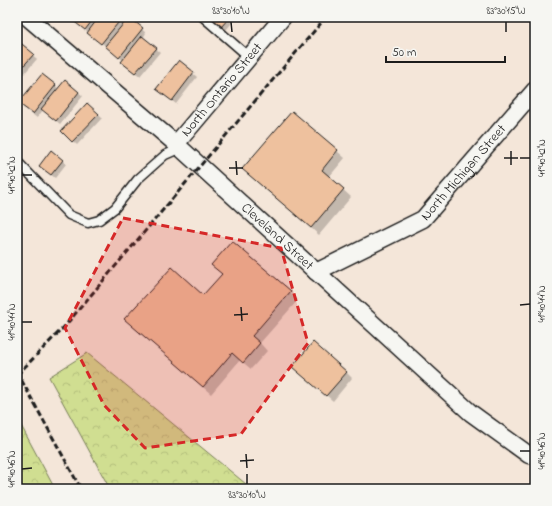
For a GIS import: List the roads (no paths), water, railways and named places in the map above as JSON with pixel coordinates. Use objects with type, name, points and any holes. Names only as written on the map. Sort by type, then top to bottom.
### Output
[{"type":"street","name":"Cleveland Street","points":[[27,17],[178,146],[471,413],[529,455]]},
{"type":"street","name":"North Ontario Street","points":[[178,146],[283,17]]},
{"type":"street","name":"North Michigan Street","points":[[316,272],[423,219],[535,90]]},
{"type":"lane","points":[[203,17],[249,57]]},
{"type":"lane","points":[[17,161],[69,215],[88,222],[99,220],[115,208],[138,179],[154,164],[178,146]]},
{"type":"railway","points":[[17,375],[64,327],[326,17]]},
{"type":"railway","points":[[17,372],[81,489]]}]
